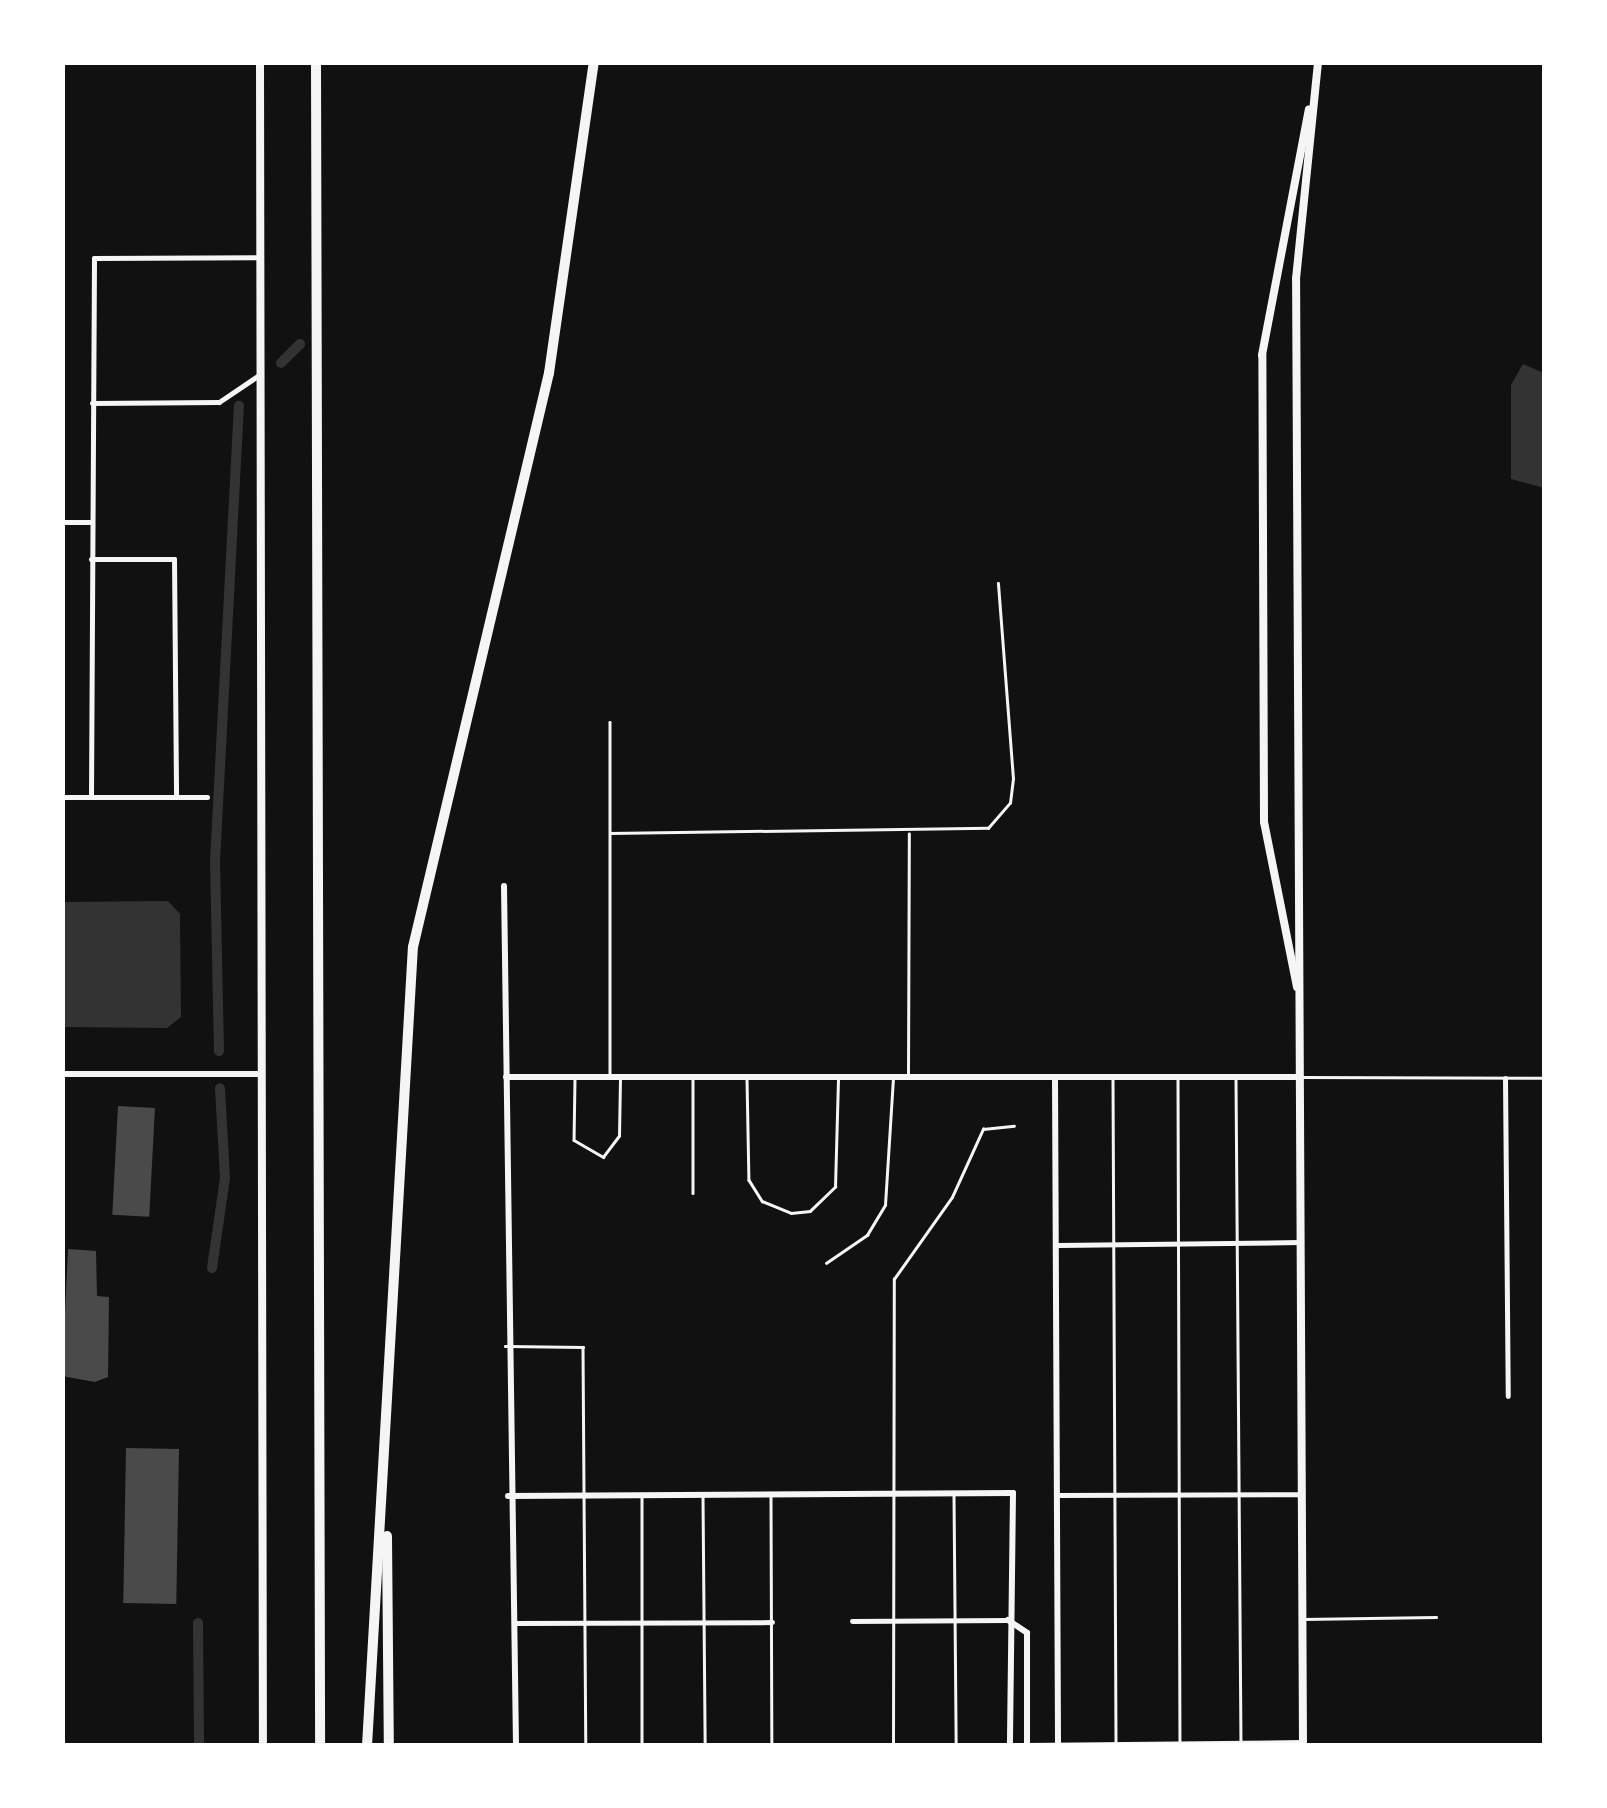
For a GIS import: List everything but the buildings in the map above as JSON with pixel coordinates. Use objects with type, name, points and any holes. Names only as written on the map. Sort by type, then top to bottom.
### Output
[{"type":"highway","points":[[316,62],[320,1746]]},
{"type":"highway","points":[[368,1746],[387,1465],[413,948],[549,372],[594,66]]},
{"type":"highway","points":[[387,1465],[390,1746]]},
{"type":"main road","points":[[260,62],[263,1746]]},
{"type":"main road","points":[[1299,1001],[1264,822],[1262,355],[1318,62]]},
{"type":"main road","points":[[1303,1744],[1296,290],[1312,100]]},
{"type":"street","points":[[92,797],[90,522],[94,258],[261,258]]},
{"type":"street","points":[[92,403],[219,402],[262,374]]},
{"type":"street","points":[[62,522],[90,522]]},
{"type":"street","points":[[90,559],[174,559],[176,797]]},
{"type":"street","points":[[62,796],[207,797]]},
{"type":"street","points":[[504,886],[505,1346],[516,1746]]},
{"type":"street","points":[[62,1074],[262,1074]]},
{"type":"street","points":[[506,1078],[1300,1077]]},
{"type":"street","points":[[1054,1078],[1058,1745]]},
{"type":"street","points":[[1505,1078],[1508,1396]]},
{"type":"street","points":[[1058,1245],[1300,1242]]},
{"type":"street","points":[[508,1496],[1013,1493],[1008,1620],[1010,1746]]},
{"type":"street","points":[[1057,1496],[1302,1494]]},
{"type":"street","points":[[852,1621],[1008,1620],[1027,1633],[1027,1746],[1303,1744]]},
{"type":"street","points":[[511,1624],[772,1622]]},
{"type":"lane","points":[[610,833],[988,828],[1010,802],[998,584]]},
{"type":"lane","points":[[610,722],[610,1078]]},
{"type":"lane","points":[[908,1076],[909,832]]},
{"type":"lane","points":[[826,1263],[866,1235],[885,1205],[892,1076]]},
{"type":"lane","points":[[748,1077],[749,1180],[762,1201],[792,1213],[810,1212],[835,1186],[838,1077]]},
{"type":"lane","points":[[1113,1077],[1116,1745]]},
{"type":"lane","points":[[1178,1077],[1180,1745]]},
{"type":"lane","points":[[1236,1077],[1241,1745]]},
{"type":"lane","points":[[1300,1077],[1544,1078]]},
{"type":"lane","points":[[575,1078],[574,1140],[603,1156],[619,1136],[620,1078]]},
{"type":"lane","points":[[693,1078],[693,1193]]},
{"type":"lane","points":[[893,1746],[894,1279],[952,1197],[983,1129],[1014,1126]]},
{"type":"lane","points":[[505,1346],[583,1347],[586,1746]]},
{"type":"lane","points":[[954,1493],[956,1746]]},
{"type":"lane","points":[[771,1494],[772,1746]]},
{"type":"lane","points":[[642,1495],[642,1746]]},
{"type":"lane","points":[[704,1495],[704,1746]]},
{"type":"lane","points":[[1302,1618],[1436,1617]]},
{"type":"shaded area","points":[[1523,364],[1544,373],[1544,488],[1511,479],[1511,385]]},
{"type":"shaded area","points":[[168,901],[180,914],[181,1017],[167,1028],[63,1027],[63,902]]},
{"type":"waterway","points":[[281,363],[300,344]]},
{"type":"waterway","points":[[219,1051],[215,862],[239,406]]},
{"type":"waterway","points":[[212,1268],[225,1178],[220,1088]]},
{"type":"waterway","points":[[198,1623],[199,1746]]}]
